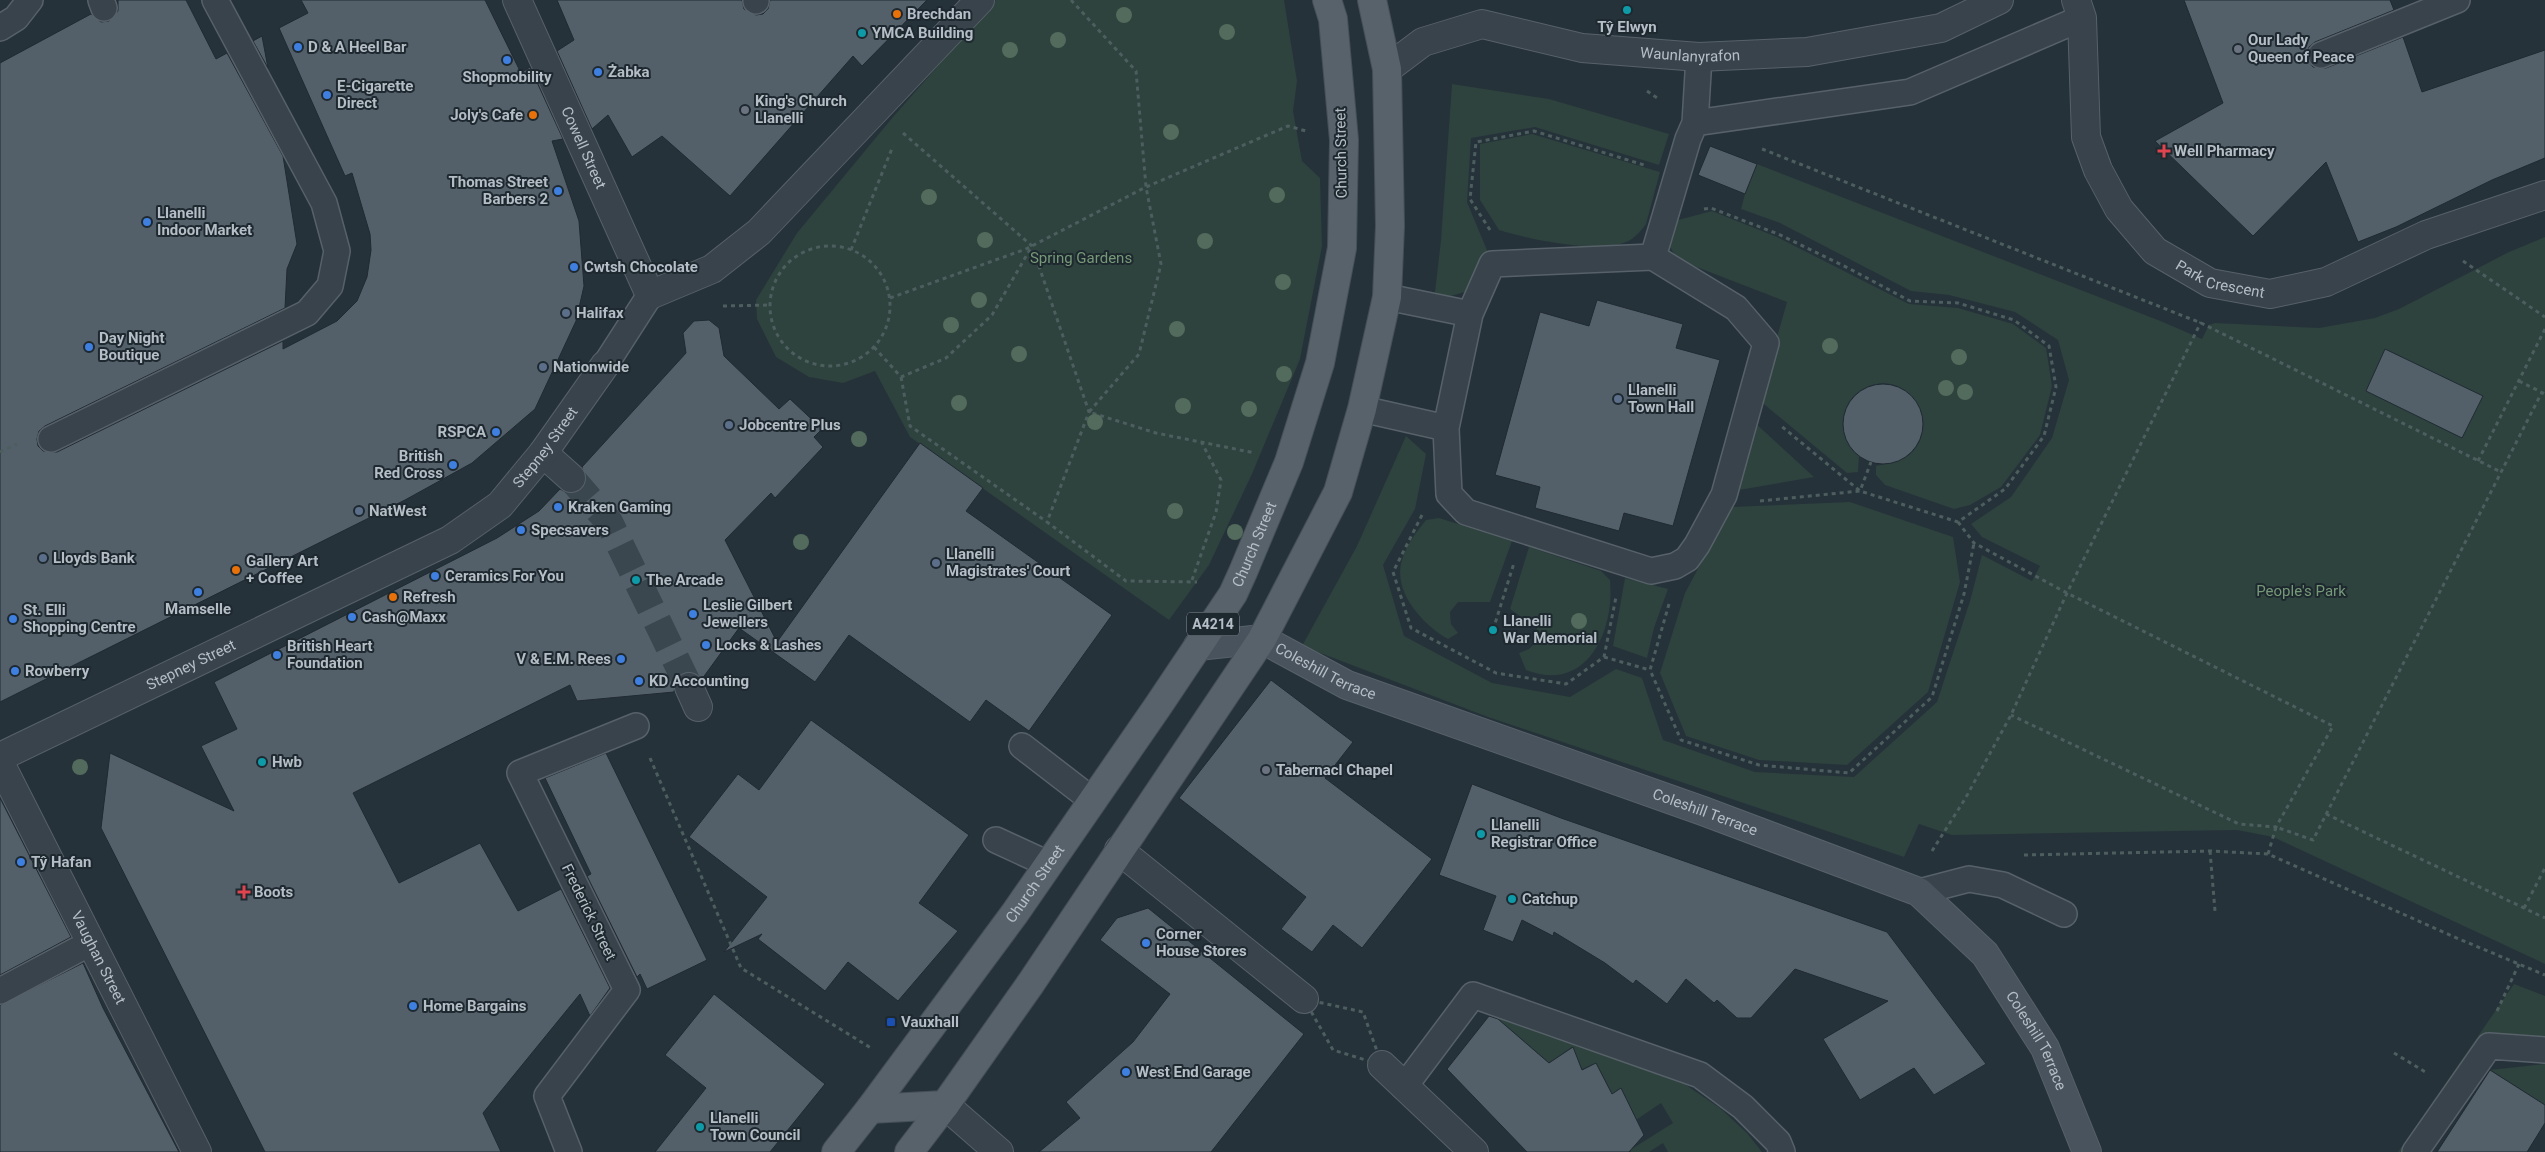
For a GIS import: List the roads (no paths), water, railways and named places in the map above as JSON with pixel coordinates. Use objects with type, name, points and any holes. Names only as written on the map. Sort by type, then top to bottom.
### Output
[{"type":"main road","name":"Church Street","points":[[836,1152],[901,1067],[1048,864],[1198,646],[1232,594],[1289,462],[1320,362],[1342,248],[1344,140],[1333,19],[1328,0]]},
{"type":"main road","name":"A4214","points":[[909,1152],[946,1105],[1031,983],[1262,639],[1338,492],[1362,409],[1387,297],[1390,226],[1387,69],[1372,0]]},
{"type":"main road","name":"Coleshill Terrace","points":[[1198,646],[1262,639],[1347,685],[1702,811],[1914,890],[1985,954],[2045,1048],[2087,1152]]},
{"type":"main road","points":[[870,1109],[946,1105]]},
{"type":"street","name":"Cowell Street","points":[[517,0],[650,295]]},
{"type":"street","points":[[650,295],[712,269],[759,232],[980,0]]},
{"type":"street","name":"Waunlanyrafon","points":[[1387,69],[1423,42],[1482,24],[1582,48],[1699,57],[1807,52],[1941,28],[1960,9],[1999,0]]},
{"type":"street","name":"Park Crescent","points":[[2079,9],[2086,137],[2098,170],[2119,209],[2156,251],[2210,282],[2270,294],[2326,282],[2426,235],[2545,195]]},
{"type":"street","name":"Stepney Street","points":[[0,757],[450,540],[500,505],[543,453],[605,366]]},
{"type":"street","points":[[543,453],[571,478]]},
{"type":"street","name":"Vaughan Street","points":[[0,763],[84,946],[197,1152]]},
{"type":"street","points":[[1119,850],[1304,999]]},
{"type":"street","points":[[1382,1065],[1404,1088],[1474,1152]]},
{"type":"street","points":[[946,1105],[999,1152]]},
{"type":"lane","points":[[0,28],[16,18],[30,0]]},
{"type":"lane","points":[[51,439],[307,313],[330,286],[337,251],[324,202],[215,0]]},
{"type":"lane","points":[[2321,56],[2457,0]]},
{"type":"lane","points":[[1691,131],[1910,92],[2079,9]]},
{"type":"lane","points":[[1653,257],[1691,131],[1699,57]]},
{"type":"lane","points":[[1653,257],[1736,308],[1766,343],[1724,495],[1697,545],[1687,559],[1675,566],[1651,571],[1466,512],[1449,494],[1446,428],[1470,314],[1492,264],[1653,257]]},
{"type":"lane","name":"Stepney Street","points":[[605,366],[650,295]]},
{"type":"lane","points":[[1387,297],[1470,314]]},
{"type":"lane","points":[[1362,409],[1446,428]]},
{"type":"lane","name":"Frederick Street","points":[[569,1152],[547,1096],[627,990],[520,773],[636,726]]},
{"type":"lane","points":[[1022,746],[1092,800]]},
{"type":"lane","points":[[996,840],[1048,864]]},
{"type":"lane","points":[[1914,890],[1968,879],[2002,885],[2064,914]]},
{"type":"lane","points":[[0,991],[84,946]]},
{"type":"lane","points":[[1404,1088],[1473,994],[1700,1075],[1743,1107],[1778,1142],[1782,1152]]},
{"type":"lane","points":[[2415,1152],[2489,1046],[2545,1050]]},
{"type":"tunnel","points":[[571,478],[609,522],[689,687]]},
{"type":"place","name":"Tŷ Elwyn","points":[[1627,10]]},
{"type":"place","name":"Brechdan","points":[[897,14]]},
{"type":"place","name":"YMCA Building","points":[[862,33]]},
{"type":"place","name":"D & A Heel Bar","points":[[298,47]]},
{"type":"place","name":"Our Lady Queen of Peace","points":[[2238,49]]},
{"type":"place","name":"Shopmobility","points":[[507,60]]},
{"type":"place","name":"Żabka","points":[[598,72]]},
{"type":"place","name":"E-Cigarette Direct","points":[[327,95]]},
{"type":"place","name":"King's Church Llanelli","points":[[745,110]]},
{"type":"place","name":"Joly's Cafe","points":[[533,115]]},
{"type":"place","name":"Well Pharmacy","points":[[2164,151]]},
{"type":"place","name":"Thomas Street Barbers 2","points":[[558,191]]},
{"type":"place","name":"Llanelli Indoor Market","points":[[147,222]]},
{"type":"place","name":"Cwtsh Chocolate","points":[[574,267]]},
{"type":"place","name":"Halifax","points":[[566,313]]},
{"type":"place","name":"Day Night Boutique","points":[[89,347]]},
{"type":"place","name":"Nationwide","points":[[543,367]]},
{"type":"place","name":"Llanelli Town Hall","points":[[1618,399]]},
{"type":"place","name":"Jobcentre Plus","points":[[729,425]]},
{"type":"place","name":"RSPCA","points":[[496,432]]},
{"type":"place","name":"British Red Cross","points":[[453,465]]},
{"type":"place","name":"Kraken Gaming","points":[[558,507]]},
{"type":"place","name":"NatWest","points":[[359,511]]},
{"type":"place","name":"Specsavers","points":[[521,530]]},
{"type":"place","name":"Lloyds Bank","points":[[43,558]]},
{"type":"place","name":"Llanelli Magistrates' Court","points":[[936,563]]},
{"type":"place","name":"Gallery Art + Coffee","points":[[236,570]]},
{"type":"place","name":"Ceramics For You","points":[[435,576]]},
{"type":"place","name":"The Arcade","points":[[636,580]]},
{"type":"place","name":"Mamselle","points":[[198,592]]},
{"type":"place","name":"Refresh","points":[[393,597]]},
{"type":"place","name":"Leslie Gilbert Jewellers","points":[[693,614]]},
{"type":"place","name":"Cash@Maxx","points":[[352,617]]},
{"type":"place","name":"St. Elli Shopping Centre","points":[[13,619]]},
{"type":"place","name":"Llanelli War Memorial","points":[[1493,630]]},
{"type":"place","name":"Locks & Lashes","points":[[706,645]]},
{"type":"place","name":"British Heart Foundation","points":[[277,655]]},
{"type":"place","name":"V & E.M. Rees","points":[[621,659]]},
{"type":"place","name":"Rowberry","points":[[15,671]]},
{"type":"place","name":"KD Accounting","points":[[639,681]]},
{"type":"place","name":"Hwb","points":[[262,762]]},
{"type":"place","name":"Tabernacl Chapel","points":[[1266,770]]},
{"type":"place","name":"Llanelli Registrar Office","points":[[1481,834]]},
{"type":"place","name":"Tŷ Hafan","points":[[21,862]]},
{"type":"place","name":"Boots","points":[[244,892]]},
{"type":"place","name":"Catchup","points":[[1512,899]]},
{"type":"place","name":"Corner House Stores","points":[[1146,943]]},
{"type":"place","name":"Home Bargains","points":[[413,1006]]},
{"type":"place","name":"Vauxhall","points":[[891,1022]]},
{"type":"place","name":"West End Garage","points":[[1126,1072]]},
{"type":"place","name":"Llanelli Town Council","points":[[700,1127]]},
{"type":"park label","name":"Spring Gardens","points":[[1081,258]]},
{"type":"park label","name":"People's Park","points":[[2301,591]]}]
